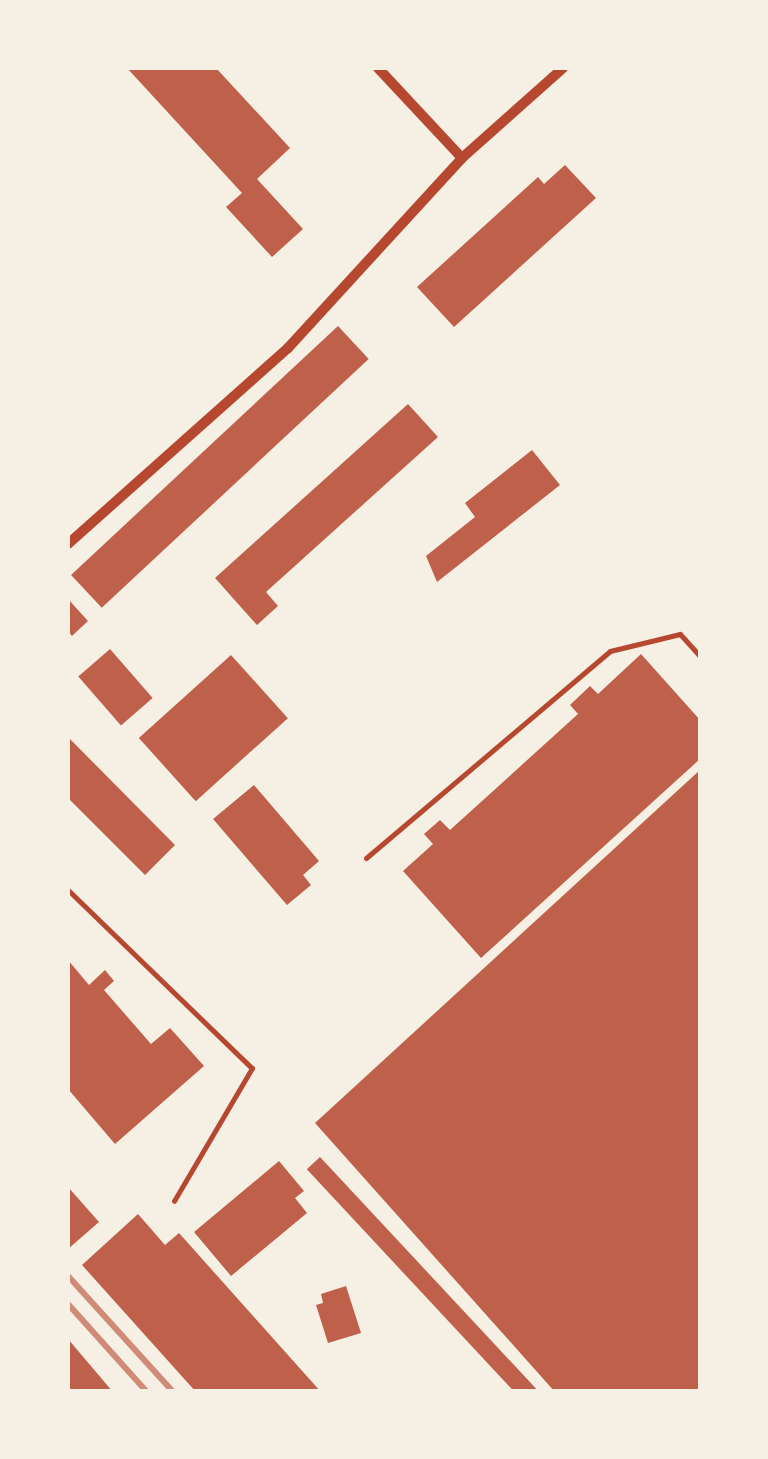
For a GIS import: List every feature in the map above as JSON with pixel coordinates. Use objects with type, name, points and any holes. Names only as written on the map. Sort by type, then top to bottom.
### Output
[{"type":"street","points":[[378,68],[462,158]]},
{"type":"street","points":[[68,544],[288,348],[462,158],[563,68]]},
{"type":"lane","points":[[366,858],[610,651],[680,634],[700,656]]},
{"type":"lane","points":[[68,890],[252,1068],[174,1201]]},
{"type":"building","points":[[127,68],[216,68],[290,148],[257,179],[303,229],[272,257],[226,207],[242,193]]},
{"type":"building","points":[[565,165],[596,198],[454,327],[417,287],[538,177],[544,184]]},
{"type":"building","points":[[338,326],[369,359],[102,608],[71,575]]},
{"type":"building","points":[[408,404],[438,437],[266,592],[278,606],[257,625],[215,578]]},
{"type":"building","points":[[532,450],[560,485],[437,582],[426,556],[475,517],[465,503]]},
{"type":"building","points":[[68,599],[88,621],[72,636],[68,631]]},
{"type":"building","points":[[110,649],[153,698],[121,726],[78,677]]},
{"type":"building","points":[[641,654],[700,720],[700,759],[481,958],[403,871],[433,844],[424,834],[440,820],[450,830],[578,714],[570,705],[590,686],[598,694]]},
{"type":"building","points":[[231,655],[288,718],[196,801],[139,738]]},
{"type":"building","points":[[68,737],[175,845],[145,875],[68,798]]},
{"type":"building","points":[[700,770],[700,1392],[555,1392],[315,1123]]},
{"type":"building","points":[[254,785],[319,861],[303,875],[311,885],[287,905],[213,819]]},
{"type":"building","points":[[68,960],[89,985],[105,970],[114,981],[104,990],[151,1044],[170,1028],[204,1066],[115,1144],[68,1089]]},
{"type":"building","points":[[320,1157],[538,1391],[515,1392],[307,1169]]},
{"type":"building","points":[[279,1161],[304,1191],[295,1198],[307,1213],[231,1276],[194,1232]]},
{"type":"building","points":[[68,1187],[99,1222],[68,1249]]},
{"type":"building","points":[[138,1214],[165,1245],[179,1233],[321,1392],[196,1392],[82,1265]]},
{"type":"building","points":[[346,1286],[361,1333],[328,1343],[316,1305],[323,1303],[321,1294]]},
{"type":"building","points":[[68,1339],[113,1392],[68,1392]]},
{"type":"railway","points":[[68,1276],[173,1392]]},
{"type":"railway","points":[[68,1304],[147,1392]]}]
